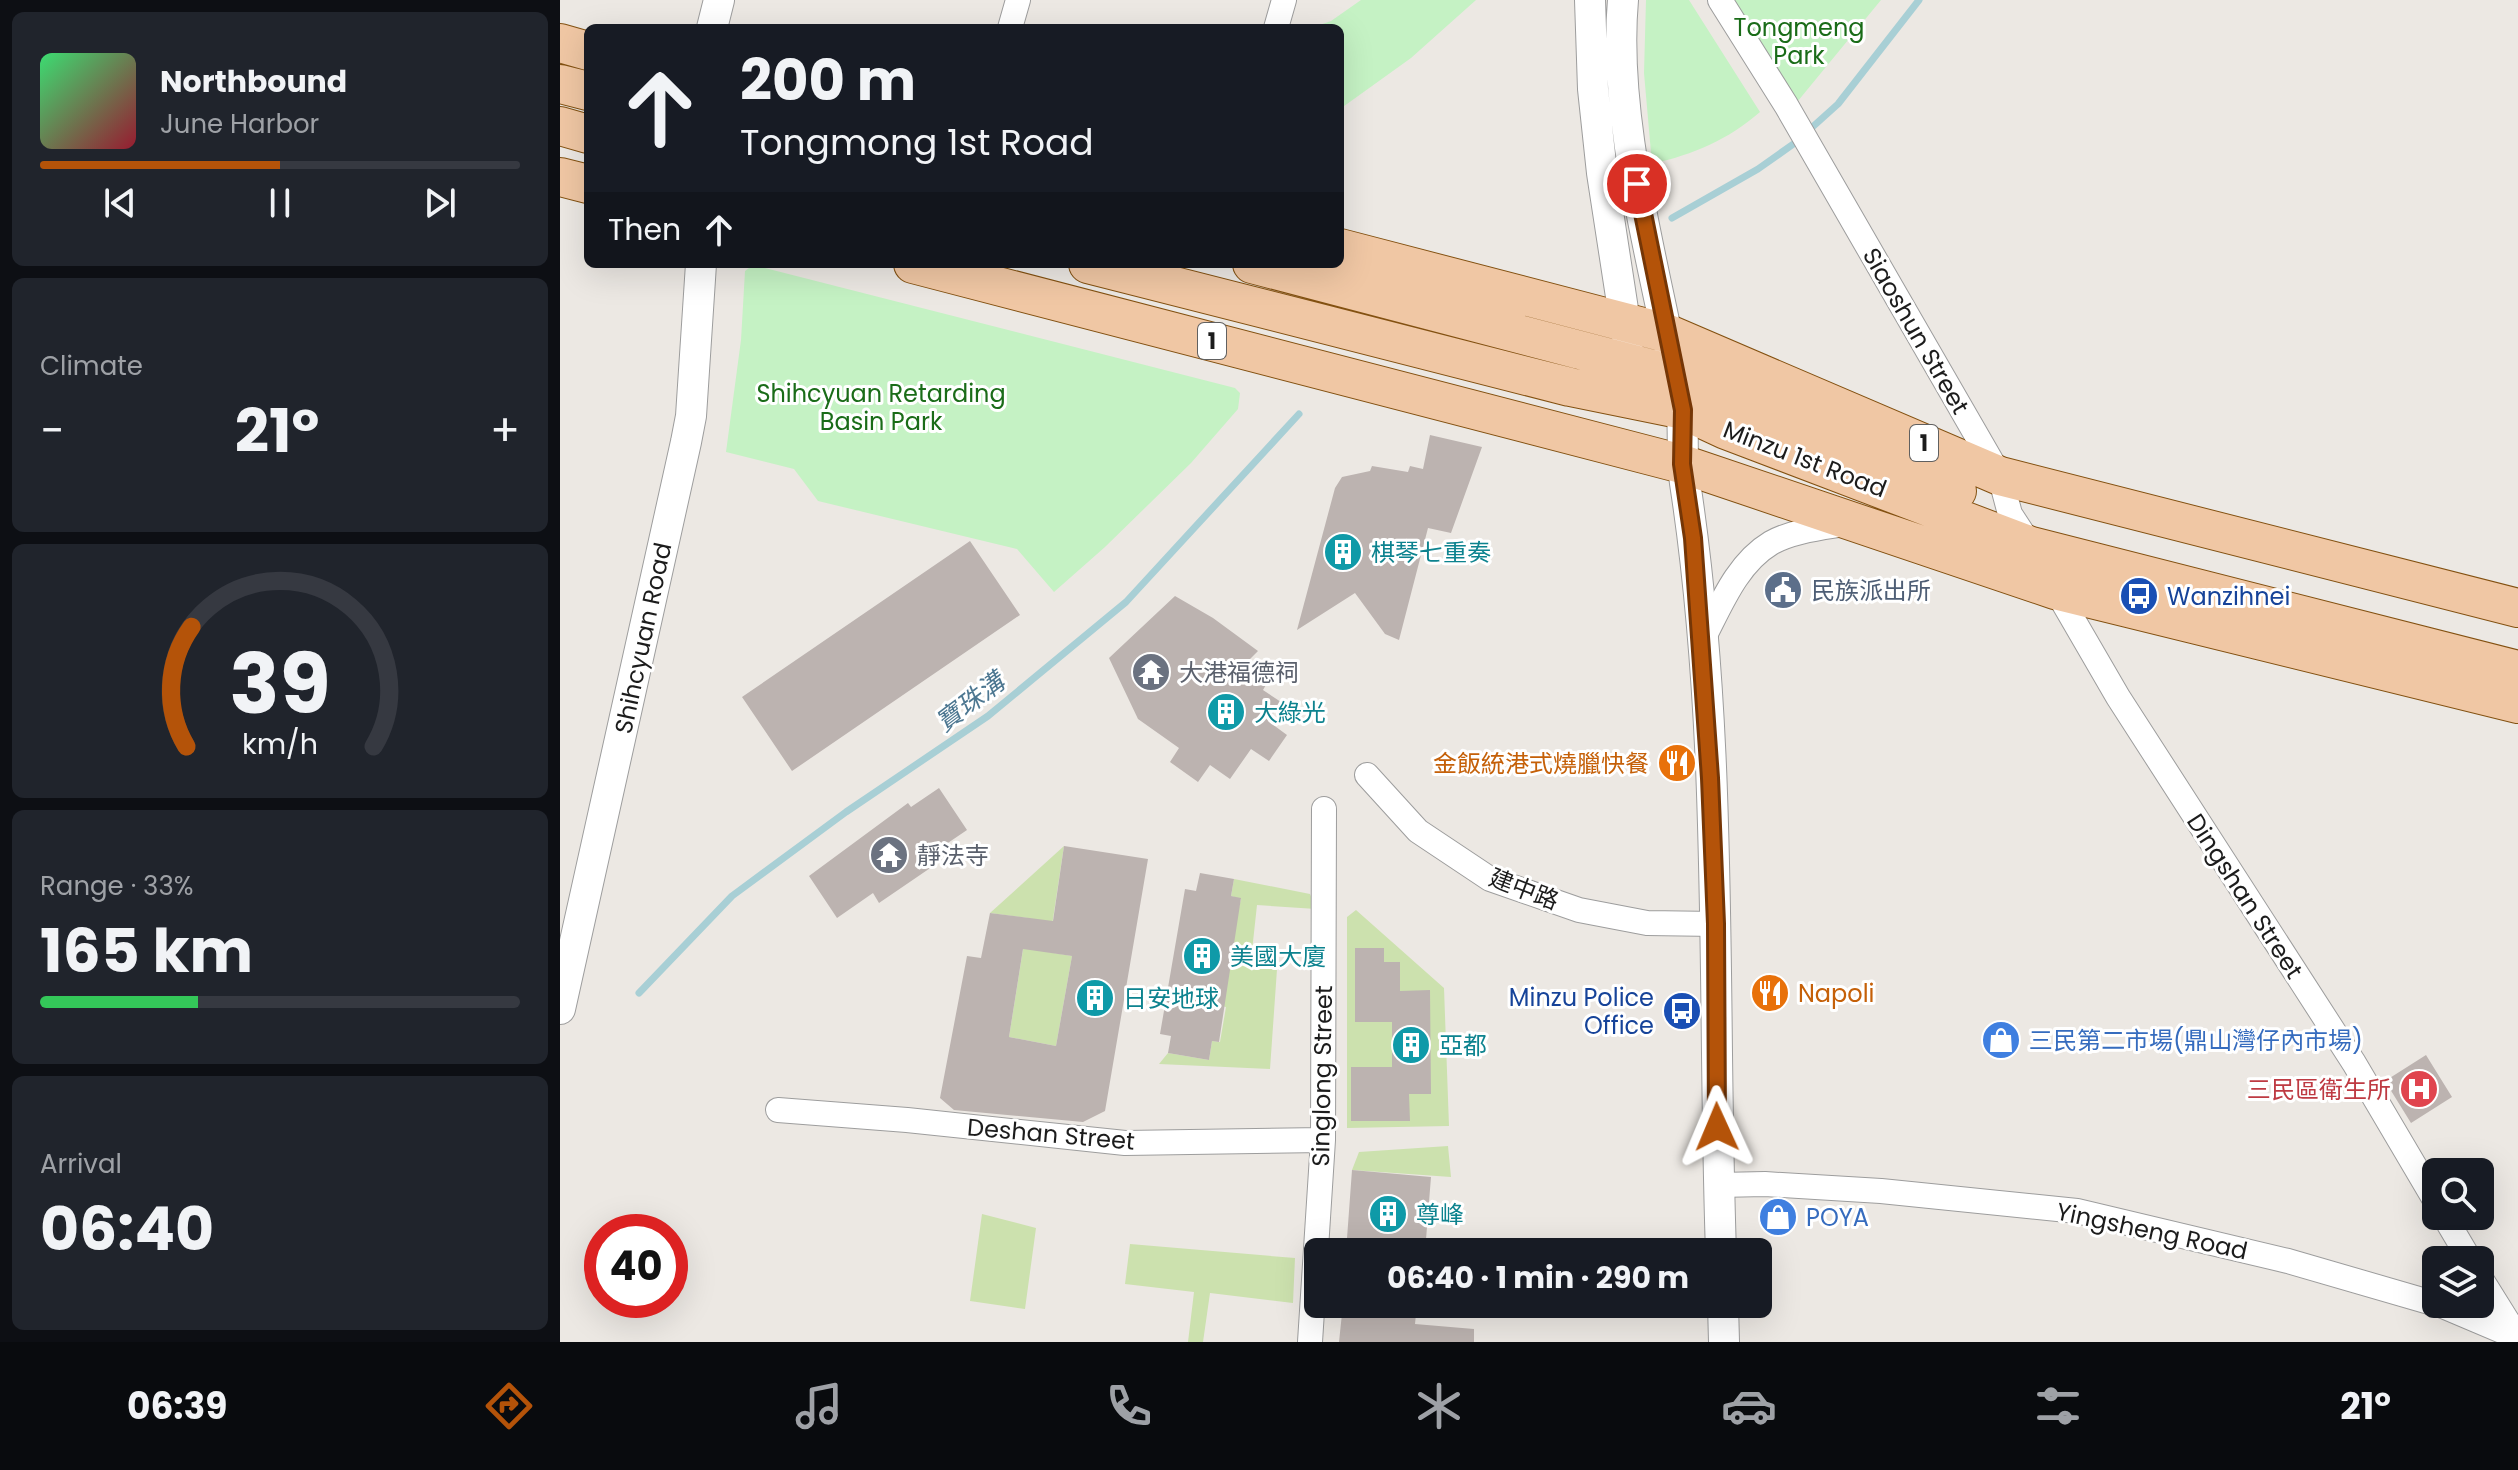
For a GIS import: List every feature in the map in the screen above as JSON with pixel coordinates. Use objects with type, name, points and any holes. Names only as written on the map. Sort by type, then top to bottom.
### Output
[{"type":"main road","points":[[560,43],[584,50]]},
{"type":"main road","points":[[560,84],[584,90]]},
{"type":"main road","points":[[560,126],[584,133]]},
{"type":"main road","points":[[560,177],[584,183]]},
{"type":"main road","name":"1","points":[[1344,249],[1666,333],[2000,476],[2518,608]]},
{"type":"main road","name":"Minzu 1st Road","points":[[928,268],[1682,464],[2055,590],[2518,704]]},
{"type":"main road","name":"Minzu 1st Road","points":[[1104,268],[1570,387],[1644,401],[1679,392],[1758,407],[2010,514],[2518,646]]},
{"type":"main road","name":"Minzu 1st Road","points":[[1268,268],[1633,362],[1679,392],[1726,430],[2031,546],[2518,670]]},
{"type":"street","points":[[713,24],[719,0]]},
{"type":"street","points":[[1011,24],[1018,0]]},
{"type":"street","points":[[1277,24],[1284,0]]},
{"type":"street","points":[[1590,0],[1593,89],[1624,322],[1644,401],[1682,464]]},
{"type":"street","points":[[1623,0],[1623,79],[1637,184],[1679,392],[1682,464],[1693,538],[1702,641],[1716,924],[1721,1238]]},
{"type":"street","name":"Siaoshun Street","points":[[1720,0],[1786,105],[2000,476],[2010,514]]},
{"type":"street","name":"Shihcyuan Road","points":[[560,1009],[691,416],[701,268]]},
{"type":"street","points":[[2010,514],[2055,590]]},
{"type":"street","name":"Minzu 1st Road","points":[[1702,641],[1740,572],[1771,543],[1812,530],[1851,523]]},
{"type":"street","name":"Dingshan Street","points":[[2055,590],[2126,709],[2354,1063],[2422,1178]]},
{"type":"street","name":"建中路","points":[[1367,775],[1418,831],[1490,879],[1579,910],[1647,923],[1716,924]]},
{"type":"street","name":"Singlong Street","points":[[1310,1342],[1323,1140],[1324,809]]},
{"type":"street","name":"Deshan Street","points":[[778,1110],[1125,1143],[1323,1140]]},
{"type":"street","name":"Yingsheng Road","points":[[1719,1185],[1765,1184],[1881,1191],[2077,1211],[2288,1261],[2422,1300]]},
{"type":"street","points":[[2494,1302],[2515,1339]]},
{"type":"street","points":[[1723,1318],[1724,1342]]},
{"type":"street","name":"Yingsheng Road","points":[[2468,1318],[2515,1339]]},
{"type":"green space","points":[[1361,0],[1476,0],[1411,58],[1344,106],[1344,24],[1322,24]]},
{"type":"green space","points":[[1646,0],[1689,0],[1760,112],[1736,131],[1710,145],[1652,164],[1644,73]]},
{"type":"green space","name":"Tongmeng Park","points":[[1728,0],[1881,0],[1793,107]]},
{"type":"green space","name":"Shihcyuan Retarding Basin Park","points":[[765,268],[1235,388],[1240,393],[1238,409],[1191,463],[1054,592],[1017,549],[818,501],[794,469],[726,452],[741,340],[745,271]]},
{"type":"green space","points":[[1064,846],[1048,952],[1072,956],[1056,1046],[1009,1037],[1028,918],[990,913]]},
{"type":"green space","points":[[1234,879],[1310,894],[1316,909],[1257,905],[1252,951],[1278,955],[1270,1069],[1159,1064],[1168,1053],[1209,1060],[1212,1041],[1220,1042],[1226,1007],[1216,1005],[1241,899],[1231,896]]},
{"type":"green space","points":[[1356,910],[1444,988],[1449,1126],[1347,1128],[1347,917]]},
{"type":"green space","points":[[1448,1146],[1451,1177],[1352,1170],[1359,1152]]},
{"type":"green space","points":[[982,1214],[1036,1228],[1025,1309],[970,1301]]},
{"type":"green space","points":[[1130,1244],[1295,1258],[1293,1303],[1210,1293],[1203,1342],[1188,1342],[1194,1292],[1125,1284]]},
{"type":"building","name":"棋琴七重奏","points":[[1430,435],[1482,447],[1451,533],[1428,528],[1399,640],[1385,634],[1355,593],[1297,630],[1335,488],[1342,477],[1370,471],[1372,466],[1408,472],[1410,466],[1423,469]]},
{"type":"building","points":[[970,541],[1020,615],[792,771],[742,697]]},
{"type":"building","points":[[1175,596],[1213,618],[1258,651],[1243,666],[1267,683],[1263,690],[1281,702],[1268,721],[1287,735],[1269,761],[1251,749],[1230,779],[1210,765],[1198,782],[1170,762],[1179,748],[1138,719],[1109,658]]},
{"type":"building","name":"靜法寺","points":[[939,788],[967,830],[936,851],[942,860],[879,903],[873,893],[837,918],[809,876],[908,803],[911,807]]},
{"type":"building","name":"日安地球","points":[[1064,846],[1148,859],[1105,1111],[1083,1122],[954,1110],[940,1098],[967,956],[981,958],[990,913],[1053,921]],"holes":[[[1023,949],[1072,956],[1056,1046],[1009,1037]]]},
{"type":"building","name":"美國大廈","points":[[1200,873],[1234,879],[1231,896],[1241,898],[1219,1042],[1212,1041],[1209,1060],[1168,1053],[1171,1036],[1160,1034],[1185,889],[1196,891]]},
{"type":"building","name":"亞都","points":[[1355,948],[1384,948],[1384,962],[1400,962],[1400,991],[1430,990],[1431,1094],[1409,1094],[1410,1121],[1351,1121],[1351,1067],[1392,1067],[1392,1022],[1355,1022]]},
{"type":"building","name":"三民區衛生所","points":[[2426,1055],[2452,1097],[2411,1123],[2385,1081]]},
{"type":"building","name":"尊峰","points":[[1352,1170],[1431,1177],[1426,1238],[1347,1238]]},
{"type":"building","points":[[1342,1318],[1416,1318],[1415,1324],[1474,1329],[1474,1342],[1339,1342]]},
{"type":"waterway","points":[[1808,131],[1838,104],[1919,0]]},
{"type":"waterway","points":[[1672,218],[1758,169],[1799,140]]},
{"type":"waterway","name":"寶珠溝","points":[[639,993],[732,896],[846,812],[988,716],[1126,602],[1299,414]]},
{"type":"place","name":"棋琴七重奏","points":[[1343,552]]},
{"type":"place","name":"民族派出所","points":[[1783,590]]},
{"type":"place","name":"Wanzihnei","points":[[2139,596]]},
{"type":"place","name":"大港福德祠","points":[[1151,672]]},
{"type":"place","name":"大綠光","points":[[1226,712]]},
{"type":"place","name":"金飯統港式燒臘快餐","points":[[1677,763]]},
{"type":"place","name":"靜法寺","points":[[889,855]]},
{"type":"place","name":"美國大廈","points":[[1202,956]]},
{"type":"place","name":"Napoli","points":[[1770,993]]},
{"type":"place","name":"日安地球","points":[[1095,998]]},
{"type":"place","name":"Minzu Police Office","points":[[1682,1011]]},
{"type":"place","name":"三民第二市場(鼎山灣仔內市場)","points":[[2001,1040]]},
{"type":"place","name":"亞都","points":[[1411,1045]]},
{"type":"place","name":"三民區衛生所","points":[[2419,1089]]},
{"type":"place","name":"尊峰","points":[[1388,1214]]},
{"type":"place","name":"POYA","points":[[1778,1217]]},
{"type":"route","points":[[1637,184],[1683,410],[1682,464],[1693,538],[1710,778],[1717,966],[1717,1127]]}]
